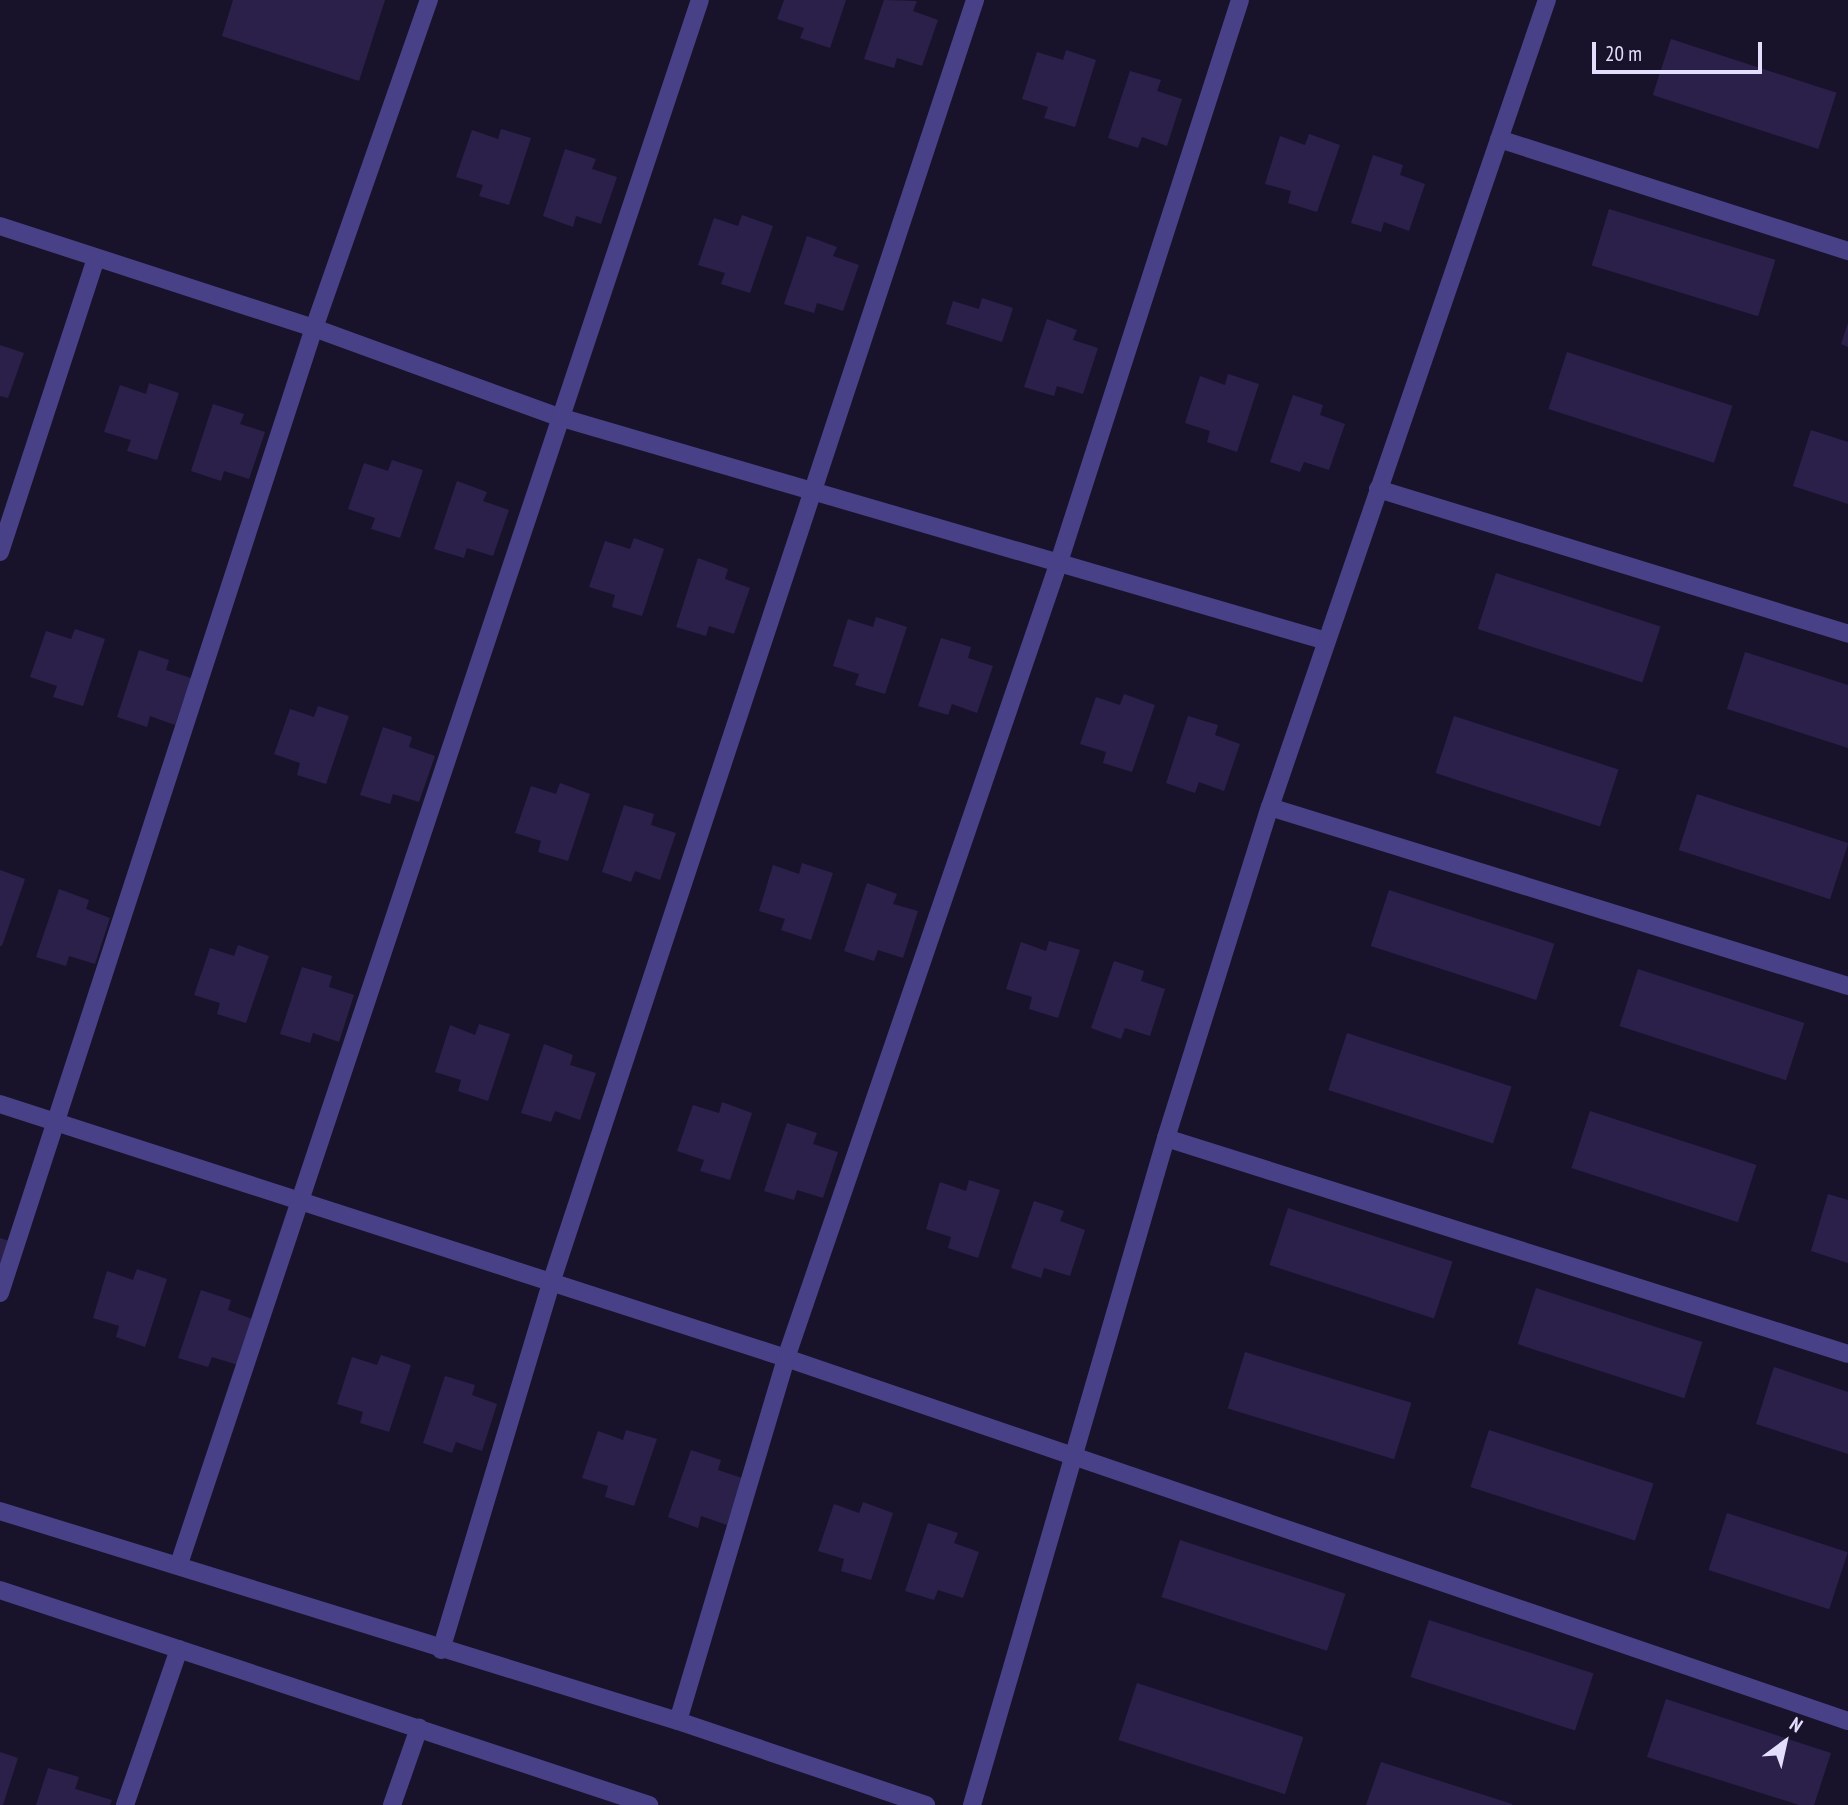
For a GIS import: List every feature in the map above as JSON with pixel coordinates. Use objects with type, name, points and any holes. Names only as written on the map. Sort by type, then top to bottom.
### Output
[{"type":"street","points":[[0,1293],[314,328],[429,0]]},
{"type":"street","points":[[179,1564],[700,0]]},
{"type":"street","points":[[441,1650],[551,1283],[975,0]]},
{"type":"street","points":[[678,1721],[786,1358],[1059,562],[1240,0]]},
{"type":"street","points":[[972,1805],[1166,1138],[1270,807],[1547,0]]},
{"type":"street","points":[[1499,139],[1848,251]]},
{"type":"street","points":[[0,226],[314,328],[559,417],[1326,641]]},
{"type":"street","points":[[0,552],[96,259]]},
{"type":"street","points":[[1378,489],[1848,634]]},
{"type":"street","points":[[1270,807],[1848,986]]},
{"type":"street","points":[[0,1104],[301,1199],[786,1358],[1074,1460],[1848,1721]]},
{"type":"street","points":[[1166,1138],[1848,1354]]},
{"type":"street","points":[[0,1511],[179,1564],[441,1650],[678,1721],[926,1805]]},
{"type":"street","points":[[0,1590],[649,1805]]},
{"type":"street","points":[[125,1805],[179,1648]]},
{"type":"street","points":[[392,1805],[419,1728]]},
{"type":"building","points":[[233,0],[385,0],[359,81],[222,36]]},
{"type":"building","points":[[784,0],[846,0],[830,48],[800,38],[804,28],[777,19]]},
{"type":"building","points":[[884,0],[917,1],[913,11],[938,20],[922,66],[897,58],[894,68],[864,59]]},
{"type":"building","points":[[1671,39],[1836,93],[1818,149],[1653,95]]},
{"type":"building","points":[[1066,50],[1096,60],[1075,127],[1044,118],[1048,107],[1022,99],[1037,52],[1063,60]]},
{"type":"building","points":[[1130,71],[1161,80],[1157,91],[1182,99],[1167,146],[1142,137],[1138,148],[1108,138]]},
{"type":"building","points":[[501,129],[531,138],[509,205],[479,196],[483,185],[456,177],[472,130],[498,139]]},
{"type":"building","points":[[1309,134],[1340,145],[1317,212],[1288,203],[1291,191],[1265,184],[1280,136],[1305,145]]},
{"type":"building","points":[[565,149],[596,159],[592,169],[617,177],[601,224],[576,216],[573,227],[543,216]]},
{"type":"building","points":[[1373,155],[1403,165],[1400,175],[1425,184],[1409,231],[1384,222],[1381,232],[1351,223]]},
{"type":"building","points":[[1609,209],[1775,260],[1758,316],[1592,265]]},
{"type":"building","points":[[742,215],[773,226],[750,293],[721,284],[725,273],[698,265],[714,218],[738,226]]},
{"type":"building","points":[[807,236],[837,247],[833,256],[859,265],[843,311],[817,303],[814,313],[784,304]]},
{"type":"building","points":[[982,298],[1013,308],[1002,342],[946,324],[953,301],[979,309]]},
{"type":"building","points":[[1047,319],[1077,330],[1073,340],[1098,348],[1083,394],[1057,386],[1054,396],[1024,387]]},
{"type":"building","points":[[1848,323],[1848,347],[1841,344]]},
{"type":"building","points":[[0,345],[24,353],[8,398],[0,396]]},
{"type":"building","points":[[1567,352],[1732,406],[1714,463],[1548,409]]},
{"type":"building","points":[[1228,374],[1259,384],[1237,452],[1207,442],[1210,431],[1185,423],[1200,376],[1225,385]]},
{"type":"building","points":[[149,383],[179,393],[157,460],[127,451],[131,440],[104,432],[120,385],[146,394]]},
{"type":"building","points":[[1293,395],[1323,405],[1320,415],[1345,424],[1329,470],[1304,462],[1300,472],[1270,462]]},
{"type":"building","points":[[213,404],[244,414],[240,424],[265,432],[249,479],[224,471],[221,481],[191,471]]},
{"type":"building","points":[[1811,430],[1848,442],[1848,504],[1793,486]]},
{"type":"building","points":[[392,460],[423,470],[400,538],[371,529],[375,518],[348,509],[364,463],[388,471]]},
{"type":"building","points":[[457,481],[487,492],[483,501],[509,510],[493,556],[467,548],[464,558],[434,549]]},
{"type":"building","points":[[634,538],[664,549],[642,616],[612,607],[615,595],[589,587],[605,541],[630,549]]},
{"type":"building","points":[[698,558],[728,569],[725,579],[750,588],[734,634],[709,626],[706,636],[676,627]]},
{"type":"building","points":[[1496,573],[1661,626],[1642,683],[1478,629]]},
{"type":"building","points":[[876,617],[907,627],[885,694],[855,685],[859,674],[833,666],[848,619],[873,627]]},
{"type":"building","points":[[75,629],[105,639],[83,706],[53,697],[57,686],[30,677],[46,631],[71,639]]},
{"type":"building","points":[[941,638],[971,647],[968,658],[993,666],[977,713],[952,704],[948,715],[918,706]]},
{"type":"building","points":[[139,650],[169,660],[166,670],[191,678],[175,725],[150,716],[147,727],[117,717]]},
{"type":"building","points":[[1745,652],[1848,685],[1848,748],[1727,709]]},
{"type":"building","points":[[1124,694],[1155,705],[1132,772],[1103,763],[1106,752],[1080,744],[1096,697],[1120,705]]},
{"type":"building","points":[[318,706],[349,716],[326,784],[297,775],[300,763],[274,754],[290,709],[314,717]]},
{"type":"building","points":[[1188,716],[1218,725],[1215,735],[1240,744],[1224,791],[1199,782],[1195,793],[1166,783]]},
{"type":"building","points":[[1454,716],[1619,769],[1600,827],[1435,773]]},
{"type":"building","points":[[383,727],[412,737],[409,747],[435,756],[419,802],[393,794],[390,804],[360,795]]},
{"type":"building","points":[[560,783],[590,794],[568,861],[538,852],[541,841],[515,833],[531,786],[556,794]]},
{"type":"building","points":[[1697,794],[1848,843],[1830,899],[1679,850]]},
{"type":"building","points":[[624,805],[654,814],[651,825],[676,833],[660,880],[635,871],[631,882],[602,872]]},
{"type":"building","points":[[802,863],[833,873],[811,940],[781,930],[785,919],[759,911],[773,865],[799,874]]},
{"type":"building","points":[[0,870],[25,879],[2,946],[0,946]]},
{"type":"building","points":[[867,883],[897,894],[893,904],[918,911],[903,958],[878,950],[874,961],[844,951]]},
{"type":"building","points":[[59,889],[89,900],[86,909],[110,918],[95,964],[69,956],[66,966],[36,957]]},
{"type":"building","points":[[1389,890],[1554,944],[1536,1000],[1371,946]]},
{"type":"building","points":[[1049,941],[1080,950],[1058,1018],[1029,1009],[1032,997],[1006,989],[1021,942],[1046,951]]},
{"type":"building","points":[[238,945],[269,956],[246,1023],[217,1014],[220,1003],[194,995],[210,948],[234,956]]},
{"type":"building","points":[[1114,961],[1144,971],[1141,981],[1165,989],[1150,1036],[1125,1028],[1121,1039],[1091,1028]]},
{"type":"building","points":[[302,967],[332,976],[329,987],[354,995],[339,1042],[313,1033],[310,1043],[280,1034]]},
{"type":"building","points":[[1638,969],[1804,1023],[1786,1080],[1619,1026]]},
{"type":"building","points":[[479,1024],[510,1034],[488,1101],[458,1091],[461,1080],[435,1072],[450,1025],[475,1035]]},
{"type":"building","points":[[1347,1033],[1512,1086],[1493,1144],[1328,1090]]},
{"type":"building","points":[[544,1044],[573,1055],[570,1065],[596,1073],[580,1120],[555,1111],[551,1122],[521,1113]]},
{"type":"building","points":[[722,1102],[752,1113],[730,1180],[700,1171],[704,1160],[677,1151],[693,1105],[719,1113]]},
{"type":"building","points":[[1590,1111],[1756,1165],[1738,1222],[1571,1168]]},
{"type":"building","points":[[787,1123],[817,1133],[813,1144],[838,1152],[823,1198],[797,1190],[794,1200],[764,1191]]},
{"type":"building","points":[[969,1180],[1000,1190],[978,1258],[948,1248],[951,1237],[926,1229],[940,1182],[966,1191]]},
{"type":"building","points":[[1828,1194],[1848,1200],[1848,1263],[1811,1251]]},
{"type":"building","points":[[1034,1201],[1064,1211],[1060,1221],[1085,1230],[1070,1276],[1044,1268],[1041,1278],[1011,1268]]},
{"type":"building","points":[[1288,1208],[1453,1261],[1434,1319],[1269,1265]]},
{"type":"building","points":[[0,1238],[16,1243],[0,1289]]},
{"type":"building","points":[[137,1269],[167,1279],[145,1347],[116,1337],[119,1326],[93,1318],[107,1271],[133,1280]]},
{"type":"building","points":[[1536,1288],[1702,1342],[1684,1398],[1518,1344]]},
{"type":"building","points":[[201,1290],[231,1300],[228,1310],[252,1319],[238,1365],[212,1357],[208,1367],[178,1358]]},
{"type":"building","points":[[1245,1352],[1411,1403],[1394,1459],[1228,1408]]},
{"type":"building","points":[[381,1355],[411,1365],[389,1432],[360,1423],[363,1412],[337,1404],[352,1357],[377,1365]]},
{"type":"building","points":[[1774,1367],[1848,1392],[1848,1454],[1756,1424]]},
{"type":"building","points":[[445,1376],[475,1385],[472,1395],[497,1404],[482,1451],[456,1442],[452,1453],[423,1443]]},
{"type":"building","points":[[626,1430],[657,1439],[634,1506],[605,1497],[608,1486],[582,1478],[598,1431],[623,1440]]},
{"type":"building","points":[[1489,1430],[1654,1483],[1635,1541],[1470,1487]]},
{"type":"building","points":[[691,1450],[721,1460],[718,1470],[742,1478],[727,1525],[701,1516],[698,1528],[668,1517]]},
{"type":"building","points":[[863,1502],[893,1513],[871,1580],[841,1571],[844,1559],[818,1551],[834,1504],[859,1513]]},
{"type":"building","points":[[1727,1513],[1848,1552],[1829,1609],[1708,1570]]},
{"type":"building","points":[[928,1523],[958,1533],[954,1543],[979,1552],[963,1598],[938,1590],[934,1600],[905,1591]]},
{"type":"building","points":[[1180,1540],[1345,1594],[1327,1651],[1161,1597]]},
{"type":"building","points":[[1429,1620],[1594,1673],[1575,1731],[1410,1677]]},
{"type":"building","points":[[1137,1683],[1303,1737],[1285,1794],[1118,1740]]},
{"type":"building","points":[[1666,1699],[1831,1753],[1814,1805],[1799,1805],[1647,1757]]},
{"type":"building","points":[[0,1752],[18,1758],[3,1805],[0,1805]]},
{"type":"building","points":[[1381,1762],[1512,1804],[1512,1805],[1366,1805]]},
{"type":"building","points":[[48,1768],[79,1777],[75,1789],[112,1800],[110,1805],[36,1805]]}]
